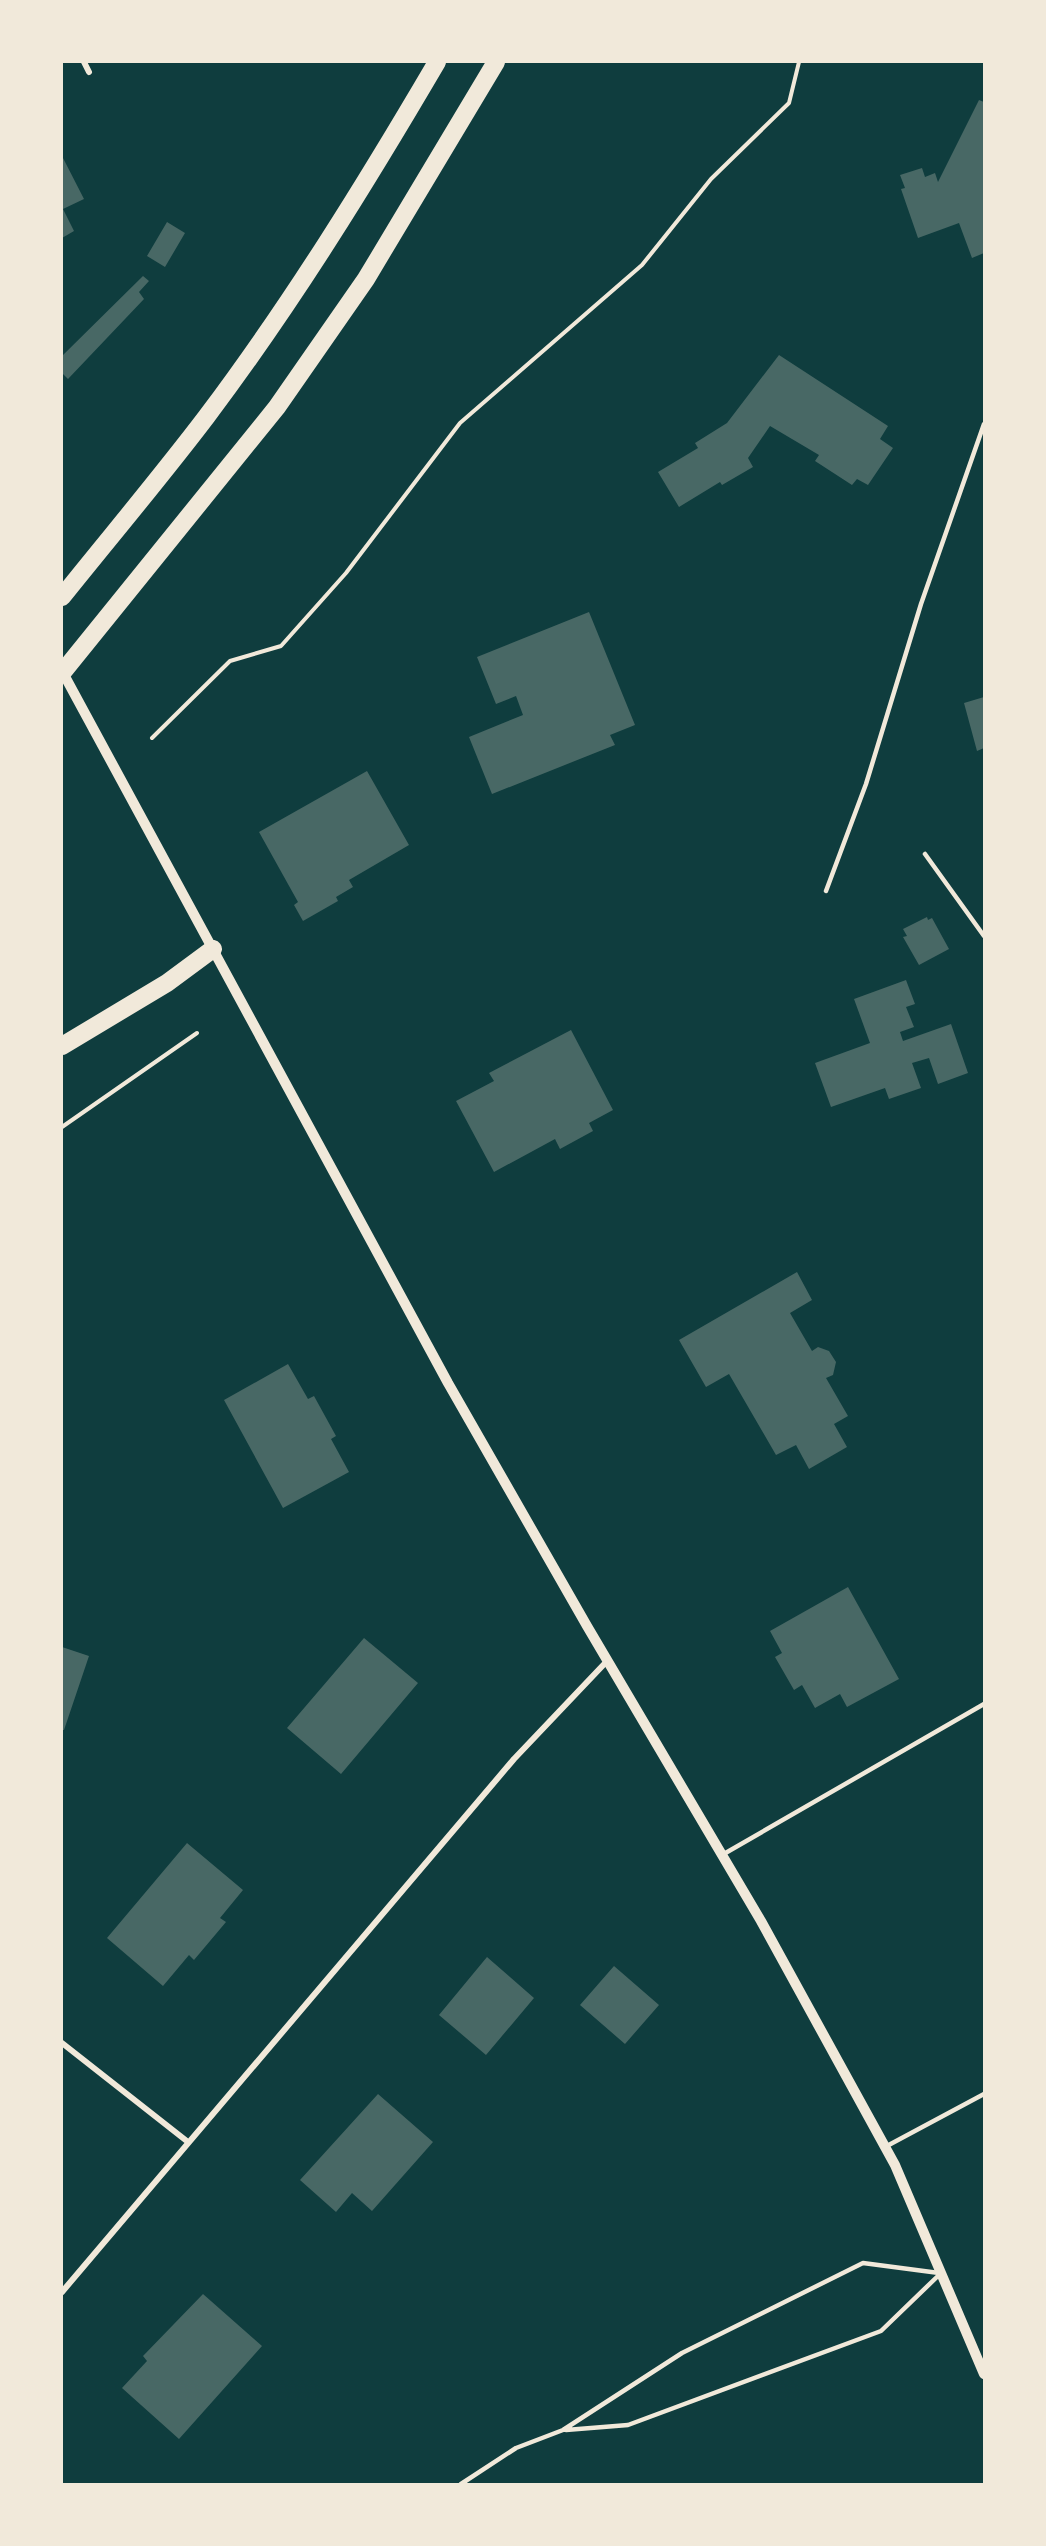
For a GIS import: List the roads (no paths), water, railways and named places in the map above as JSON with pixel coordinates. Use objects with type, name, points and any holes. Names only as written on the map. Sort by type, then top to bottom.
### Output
[{"type":"highway","points":[[62,597],[207,416],[294,293],[379,162],[437,62]]},
{"type":"highway","points":[[62,672],[277,407],[366,279],[496,62]]},
{"type":"highway","points":[[62,1046],[167,983],[213,949]]},
{"type":"street","points":[[84,62],[89,72]]},
{"type":"street","points":[[62,672],[448,1383],[722,1855],[885,2147],[984,2373]]},
{"type":"street","points":[[62,2292],[514,1759],[608,1660]]},
{"type":"street","points":[[62,2043],[188,2142]]},
{"type":"lane","points":[[826,891],[866,784],[921,604],[984,424]]},
{"type":"lane","points":[[925,854],[984,936]]},
{"type":"lane","points":[[722,1855],[984,1704]]},
{"type":"lane","points":[[885,2147],[984,2094]]},
{"type":"lane","points":[[461,2484],[516,2448],[563,2430],[682,2354],[863,2263],[941,2273]]},
{"type":"lane","points":[[563,2430],[628,2425],[881,2331],[941,2273]]}]
